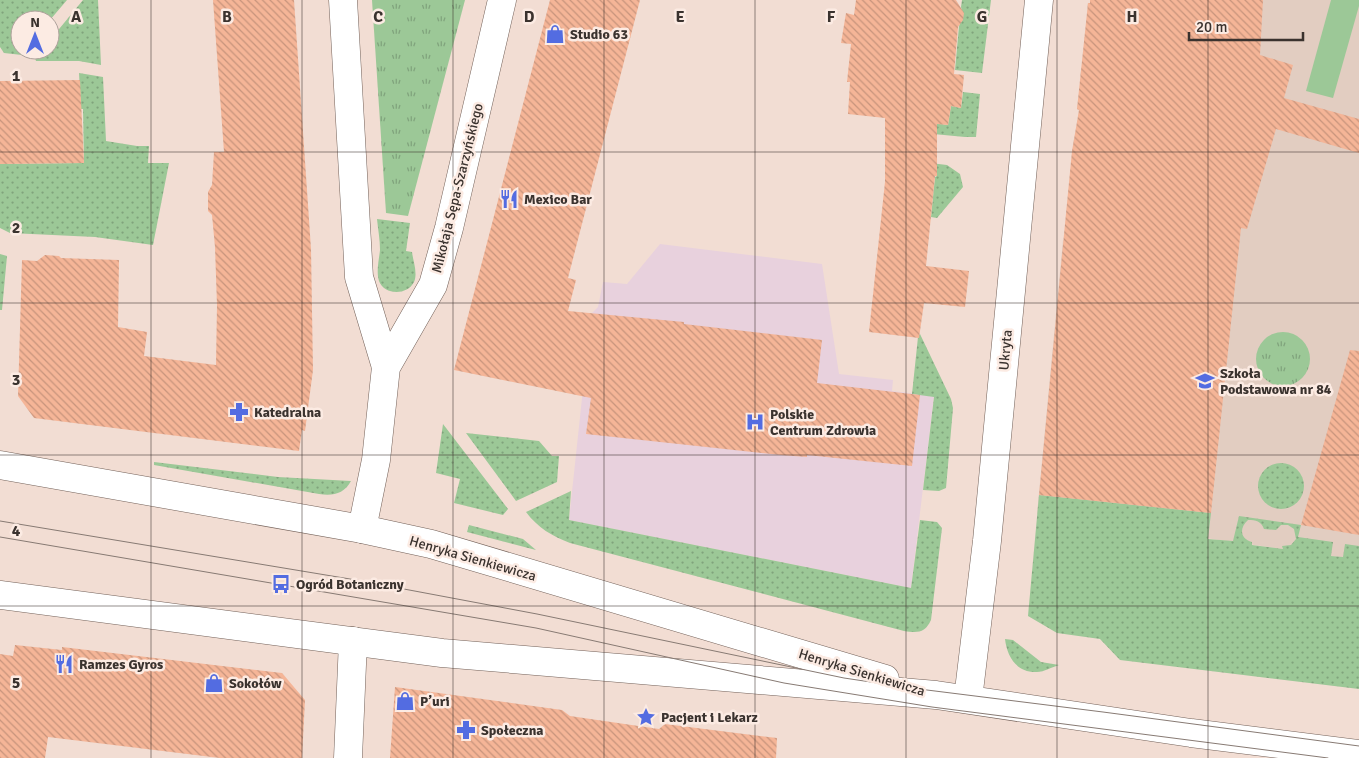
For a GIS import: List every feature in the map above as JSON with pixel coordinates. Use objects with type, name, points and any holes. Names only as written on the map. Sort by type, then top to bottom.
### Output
[{"type":"street","name":"Mikołaja Sępa-Szarzyńskiego","points":[[343,0],[360,277],[386,367],[376,460],[362,529]]},
{"type":"street","name":"Mikołaja Sępa-Szarzyńskiego","points":[[386,367],[433,284],[449,228],[502,0]]},
{"type":"street","name":"Ukryta","points":[[968,699],[988,528],[1039,0]]},
{"type":"street","name":"Henryka Sienkiewicza","points":[[0,465],[362,529],[462,552],[936,695]]},
{"type":"street","name":"Henryka Sienkiewicza","points":[[0,595],[442,653],[936,695],[1191,733],[1359,754]]},
{"type":"street","points":[[348,758],[353,641]]},
{"type":"shaded area","name":"Szkoła Podstawowa nr 84","points":[[1090,0],[1359,0],[1359,560],[1037,514],[1063,240],[1065,240],[1067,206],[1069,207],[1075,143],[1073,143],[1076,138],[1079,110],[1077,109],[1077,104],[1079,105],[1082,75],[1080,75],[1081,71],[1083,71],[1086,41],[1084,41],[1084,37],[1086,37],[1089,8],[1087,7]]},
{"type":"shaded area","name":"Polskie Centrum Zdrowia","points":[[660,244],[822,264],[839,374],[893,380],[892,391],[934,396],[911,588],[569,520],[591,314],[598,307],[603,282],[627,284]]},
{"type":"green space","points":[[0,0],[67,0],[58,10],[10,10],[10,54],[4,53],[0,47]]},
{"type":"green space","points":[[83,0],[98,0],[101,65],[79,61],[36,61],[60,60],[60,28]]},
{"type":"green space","points":[[372,0],[465,0],[408,216],[386,213]]},
{"type":"green space","points":[[962,0],[991,0],[982,73],[955,70],[959,26],[963,16]]},
{"type":"green space","points":[[1331,0],[1359,0],[1359,6],[1333,98],[1306,91]]},
{"type":"green space","points":[[79,73],[103,77],[106,141],[149,146],[148,163],[169,163],[153,245],[95,237],[10,233],[0,228],[0,164],[84,163],[83,109],[81,109]]},
{"type":"green space","points":[[963,92],[980,94],[976,137],[891,130],[906,120],[948,125],[951,106],[961,108]]},
{"type":"green space","points":[[888,158],[947,165],[960,174],[963,187],[937,218],[931,217],[935,177],[937,176]]},
{"type":"green space","points":[[377,219],[410,223],[406,251],[412,252],[416,275],[411,287],[401,292],[386,289],[379,281],[380,246]]},
{"type":"green space","points":[[0,254],[7,256],[2,310],[0,310]]},
{"type":"green space","points":[[1283,332],[1293,334],[1302,340],[1308,349],[1310,359],[1308,369],[1302,378],[1293,384],[1283,386],[1273,384],[1264,378],[1258,369],[1256,359],[1258,349],[1264,340],[1273,334]]},
{"type":"green space","points":[[920,334],[951,399],[953,408],[946,488],[939,491],[923,490],[934,397],[912,394],[918,337]]},
{"type":"green space","points":[[443,424],[508,509],[503,515],[454,503],[460,479],[436,473]]},
{"type":"green space","points":[[466,433],[539,441],[552,456],[559,456],[557,482],[516,501]]},
{"type":"green space","points":[[154,462],[278,477],[351,481],[345,489],[338,493],[324,495],[154,465]]},
{"type":"green space","points":[[1281,463],[1294,467],[1300,473],[1304,486],[1300,499],[1294,505],[1281,509],[1268,505],[1262,499],[1258,486],[1262,473],[1268,467]]},
{"type":"green space","points":[[571,491],[569,520],[911,588],[920,520],[937,522],[942,528],[931,620],[924,630],[904,631],[570,543],[546,531],[535,523],[526,512]]},
{"type":"green space","points":[[1039,495],[1211,513],[1208,539],[1233,541],[1239,516],[1301,525],[1298,537],[1333,542],[1331,556],[1343,557],[1345,544],[1359,546],[1359,689],[1120,660],[1100,639],[1057,633],[1028,616]],"holes":[[[1248,520],[1260,523],[1264,529],[1276,530],[1281,525],[1288,525],[1294,529],[1296,539],[1291,545],[1282,546],[1283,549],[1252,545],[1252,542],[1248,541],[1242,533],[1243,526]]]},
{"type":"green space","points":[[469,525],[523,539],[536,550],[467,532]]},
{"type":"green space","points":[[1005,639],[1013,640],[1041,662],[1059,665],[1040,672],[1024,670],[1014,663],[1008,652]]},
{"type":"building","points":[[213,0],[294,0],[311,249],[313,370],[305,431],[302,430],[299,451],[34,418],[18,396],[22,260],[37,261],[45,255],[59,256],[61,258],[119,260],[118,327],[147,332],[144,356],[216,365],[217,305],[215,247],[212,215],[208,211],[208,192],[212,185],[214,152],[224,152]]},
{"type":"building","points":[[550,0],[640,0],[568,278],[576,280],[568,311],[684,322],[684,324],[822,340],[817,383],[920,395],[912,466],[807,455],[807,457],[781,455],[586,434],[591,398],[454,370]]},
{"type":"building","points":[[856,0],[956,0],[964,13],[963,20],[958,27],[954,74],[964,75],[961,108],[951,106],[948,125],[937,124],[937,176],[935,176],[926,266],[969,271],[965,307],[924,303],[919,338],[869,332],[885,182],[885,118],[848,114],[850,82],[847,82],[851,44],[841,43],[846,13],[854,15]]},
{"type":"building","points":[[1090,0],[1263,0],[1260,55],[1293,65],[1284,98],[1359,119],[1359,153],[1276,129],[1247,229],[1241,228],[1211,513],[1039,495],[1072,151],[1079,110],[1077,109],[1088,3],[1090,3]]},
{"type":"building","points":[[80,80],[84,163],[0,164],[0,81]]},
{"type":"building","points":[[1350,350],[1359,351],[1359,535],[1301,525]]},
{"type":"building","points":[[15,645],[62,650],[62,647],[282,673],[305,700],[302,758],[220,758],[48,737],[45,758],[0,758],[0,654],[13,656]]},
{"type":"building","points":[[395,687],[562,710],[570,716],[659,729],[665,724],[777,738],[776,758],[390,758]]},
{"type":"tram line","points":[[0,521],[356,580],[537,614],[844,678],[1359,746]]},
{"type":"tram line","points":[[0,537],[536,628],[784,683],[932,707],[1328,758]]},
{"type":"place","name":"Studio 63","points":[[555,34]]},
{"type":"place","name":"Mexico Bar","points":[[509,199]]},
{"type":"place","name":"Szkoła Podstawowa nr 84","points":[[1205,381]]},
{"type":"place","name":"Katedralna","points":[[239,412]]},
{"type":"place","name":"Polskie Centrum Zdrowia","points":[[755,422]]},
{"type":"place","name":"Ogród Botaniczny","points":[[281,584]]},
{"type":"place","name":"Ramzes Gyros","points":[[64,664]]},
{"type":"place","name":"Sokołów","points":[[214,683]]},
{"type":"place","name":"P’uri","points":[[405,701]]},
{"type":"place","name":"Pacjent i Lekarz","points":[[646,717]]},
{"type":"place","name":"Społeczna","points":[[466,730]]}]
